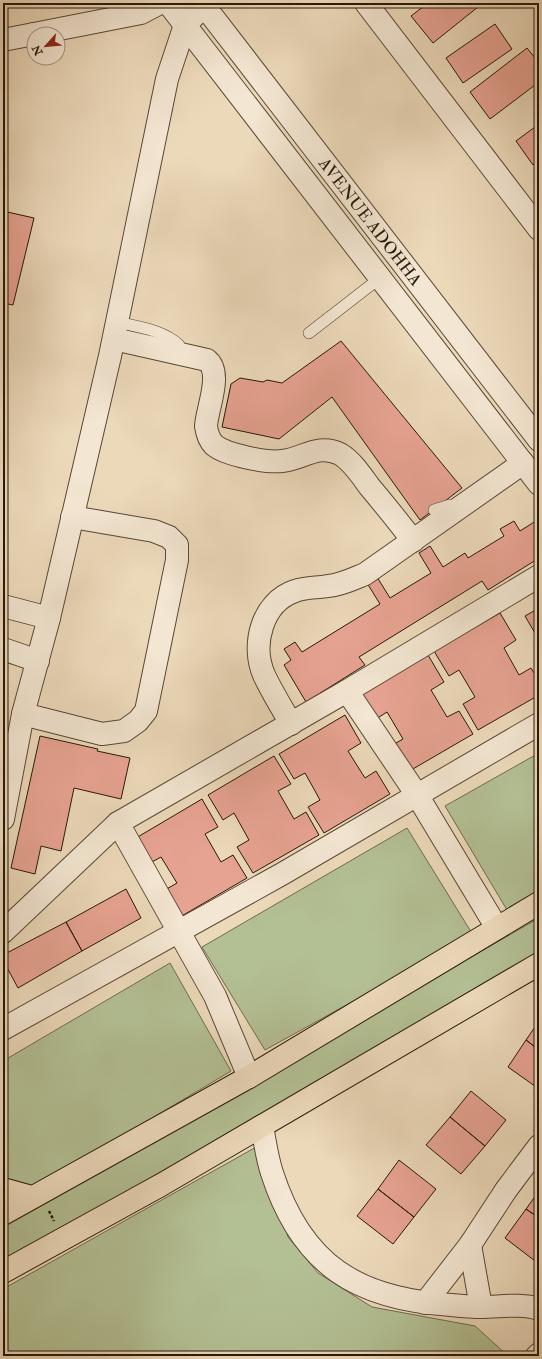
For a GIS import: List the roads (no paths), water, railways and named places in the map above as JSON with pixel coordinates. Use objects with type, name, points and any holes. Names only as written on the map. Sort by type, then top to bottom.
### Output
[{"type":"main road","points":[[3,1214],[249,1077],[539,903]]},
{"type":"main road","points":[[3,1272],[162,1185],[539,964]]},
{"type":"main road","points":[[3,1190],[36,1195]]},
{"type":"street","points":[[66,28],[141,13],[160,3]]},
{"type":"street","points":[[168,3],[539,484]]},
{"type":"street","points":[[366,3],[539,229]]},
{"type":"street","points":[[3,819],[15,728],[38,660],[49,618],[115,330],[167,79],[185,25],[203,5]]},
{"type":"street","name":"AVENUE ADOHHA","points":[[203,5],[539,440]]},
{"type":"street","points":[[3,40],[26,36]]},
{"type":"street","points":[[115,330],[207,360],[212,364],[215,374],[206,426],[207,434],[214,445],[226,452],[266,461],[284,461],[316,450],[324,449],[342,455],[355,468],[413,541]]},
{"type":"street","points":[[291,724],[264,675],[259,653],[261,631],[269,610],[275,602],[295,591],[330,586],[365,574],[413,541],[519,459]]},
{"type":"street","points":[[15,728],[102,734],[124,731],[138,721],[146,710],[177,560],[177,546],[169,537],[154,531],[72,517]]},
{"type":"street","points":[[3,932],[118,823],[291,724],[539,576]]},
{"type":"street","points":[[3,606],[49,618]]},
{"type":"street","points":[[3,650],[38,660]]},
{"type":"street","points":[[347,690],[417,795],[497,928]]},
{"type":"street","points":[[3,1029],[179,933],[539,724]]},
{"type":"street","points":[[118,823],[215,996],[249,1077]]},
{"type":"street","points":[[262,1126],[272,1173],[291,1217],[311,1249],[332,1268],[360,1285],[393,1296],[425,1303],[481,1307],[526,1306],[539,1309]]},
{"type":"street","points":[[425,1303],[470,1245],[506,1190],[539,1146]]},
{"type":"street","points":[[470,1245],[481,1307]]},
{"type":"lane","points":[[309,333],[380,278]]},
{"type":"lane","points":[[115,330],[160,333],[174,340],[180,345]]},
{"type":"lane","points":[[434,510],[449,505],[519,459]]}]
